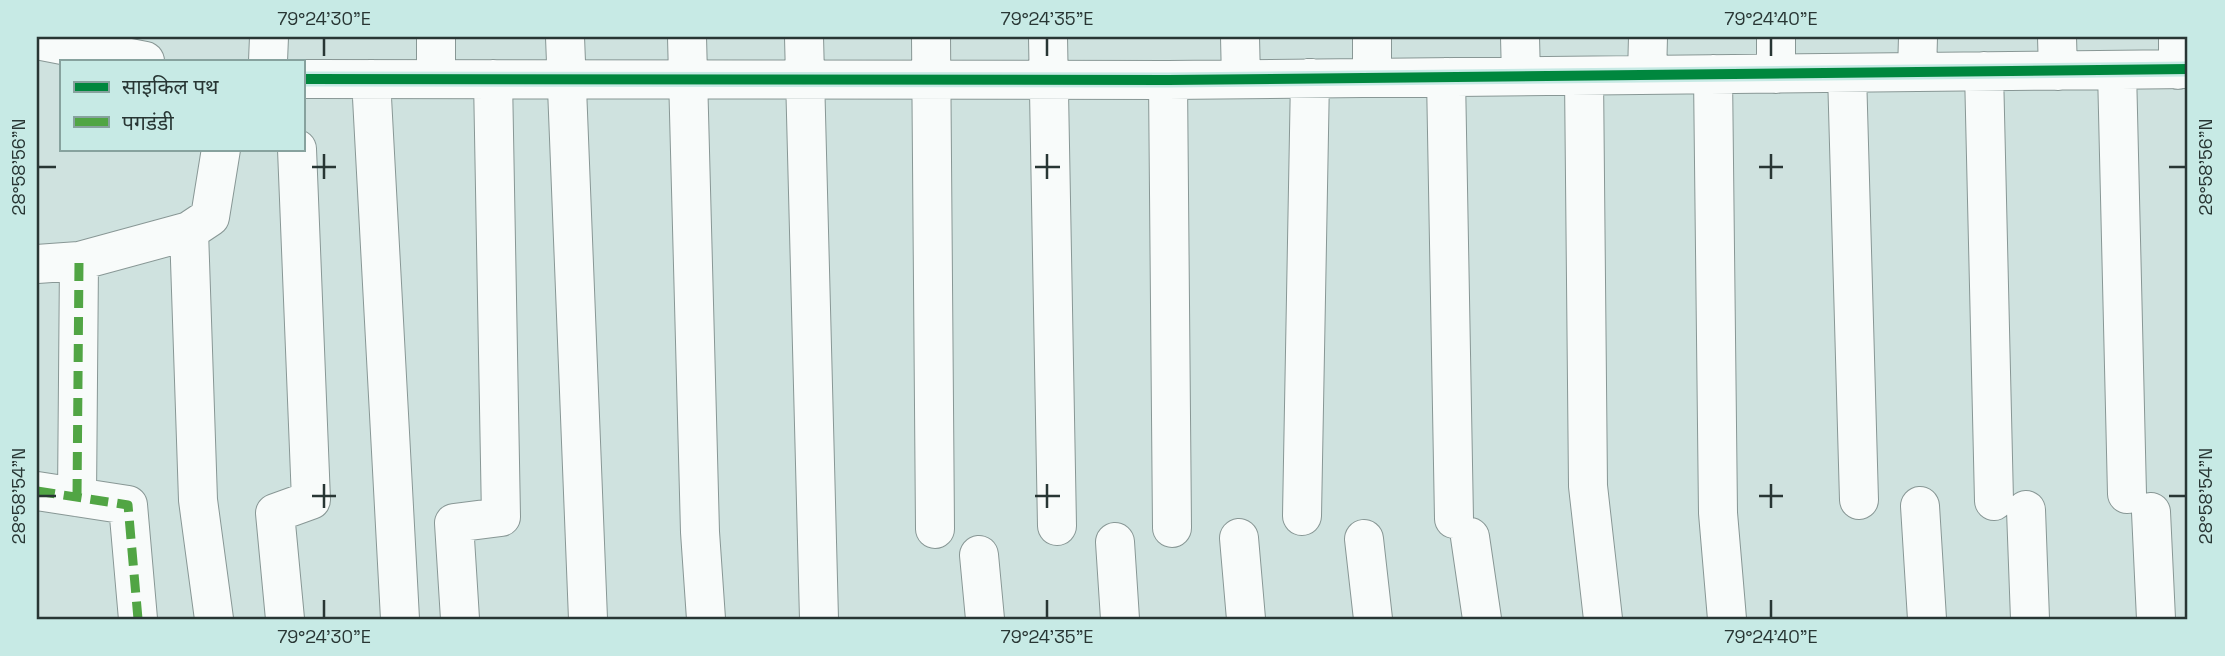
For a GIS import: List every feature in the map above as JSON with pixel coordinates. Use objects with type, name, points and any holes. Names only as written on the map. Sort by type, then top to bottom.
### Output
[{"type":"street","points":[[145,37],[145,60]]},
{"type":"street","points":[[268,60],[269,37]]},
{"type":"street","points":[[436,37],[436,79]]},
{"type":"street","points":[[565,37],[588,619]]},
{"type":"street","points":[[687,37],[699,518],[706,619]]},
{"type":"street","points":[[804,37],[818,619]]},
{"type":"street","points":[[932,37],[935,529]]},
{"type":"street","points":[[1048,37],[1057,526]]},
{"type":"street","points":[[1240,37],[1241,79]]},
{"type":"street","points":[[1372,37],[1372,77]]},
{"type":"street","points":[[1520,37],[1521,76]]},
{"type":"street","points":[[1647,75],[1648,37]]},
{"type":"street","points":[[37,40],[140,60]]},
{"type":"street","points":[[304,79],[1168,80],[1584,76],[1713,74],[1776,55],[1847,73],[1917,54],[1984,71],[2058,54],[2117,70],[2181,59]]},
{"type":"street","points":[[2117,70],[2139,503],[2156,619]]},
{"type":"street","points":[[1984,71],[2010,506],[2030,619]]},
{"type":"street","points":[[1847,73],[1859,500]]},
{"type":"street","points":[[1713,74],[1718,513],[1727,619]]},
{"type":"street","points":[[1584,76],[1588,485],[1603,619]]},
{"type":"street","points":[[1446,77],[1462,528],[1482,619]]},
{"type":"street","points":[[1301,516],[1310,78]]},
{"type":"street","points":[[371,79],[400,619]]},
{"type":"street","points":[[460,619],[454,523],[501,517],[493,79]]},
{"type":"street","points":[[1168,80],[1172,528]]},
{"type":"street","points":[[37,264],[79,261],[190,231],[210,217],[221,150]]},
{"type":"street","points":[[285,619],[275,513],[311,500],[298,150]]},
{"type":"street","points":[[190,231],[198,500],[214,619]]},
{"type":"street","points":[[77,497],[79,261]]},
{"type":"street","points":[[37,491],[128,505],[138,619]]},
{"type":"street","points":[[1920,506],[1927,619]]},
{"type":"street","points":[[1239,538],[1246,619]]},
{"type":"street","points":[[1364,539],[1373,619]]},
{"type":"street","points":[[1115,542],[1120,619]]},
{"type":"street","points":[[979,555],[985,619]]},
{"type":"marked path","points":[[77,497],[79,261]]},
{"type":"marked path","points":[[37,491],[128,505],[138,619]]},
{"type":"cycle path","points":[[304,79],[1168,80],[2188,69]]}]
